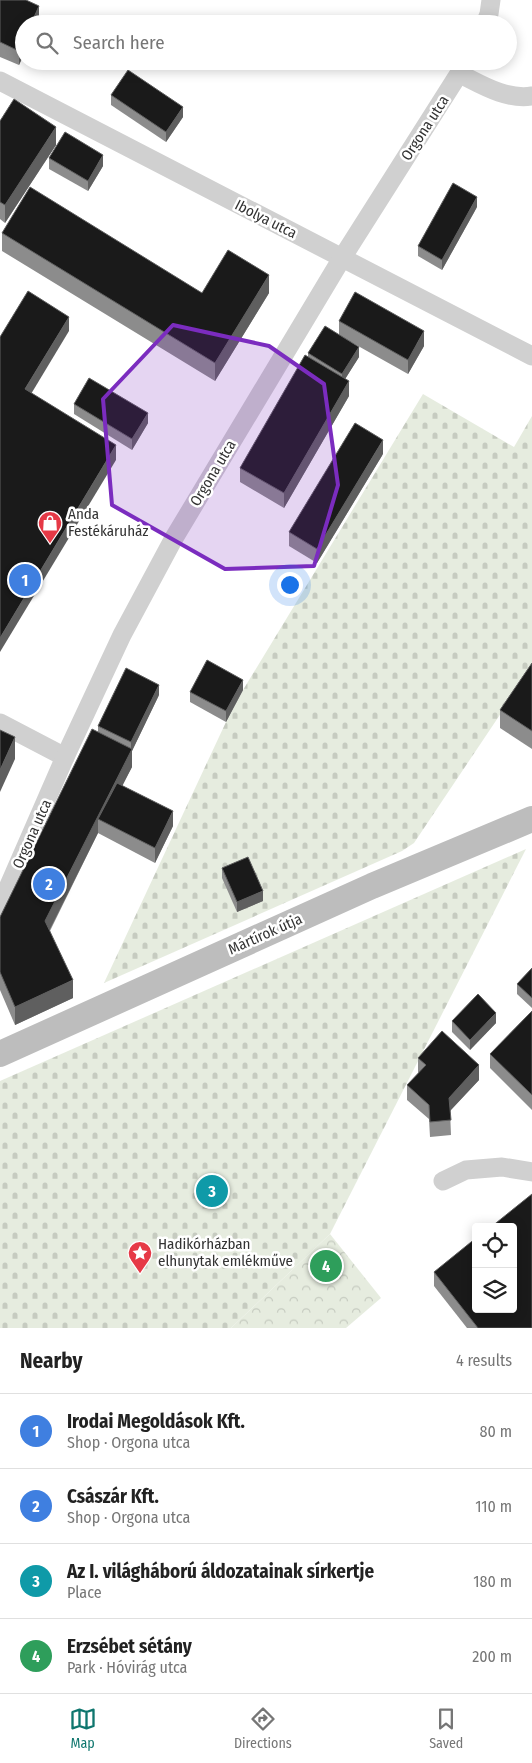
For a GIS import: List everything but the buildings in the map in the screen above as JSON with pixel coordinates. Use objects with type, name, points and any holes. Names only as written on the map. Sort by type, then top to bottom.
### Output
[{"type":"street","points":[[489,15],[491,0]]},
{"type":"street","name":"Orgona utca","points":[[0,906],[122,635],[174,538],[342,258],[461,70]]},
{"type":"street","points":[[468,70],[505,95],[524,98],[532,96]]},
{"type":"street","name":"Ibolya utca","points":[[0,82],[532,356]]},
{"type":"street","points":[[0,723],[65,758]]},
{"type":"street","name":"Mártírok útja","points":[[0,1054],[372,886],[532,818]]},
{"type":"street","points":[[443,1181],[466,1170],[502,1167],[532,1172]]},
{"type":"highlighted area","points":[[173,325],[269,346],[324,384],[338,485],[314,566],[225,569],[112,505],[103,399]]},
{"type":"green space","points":[[423,394],[514,447],[532,416],[532,667],[414,843],[402,851],[104,983],[226,722],[243,690]]},
{"type":"green space","points":[[526,849],[330,1234],[231,1328],[0,1328],[0,1081]]},
{"type":"green space","points":[[330,1234],[381,1298],[346,1328],[231,1328]]},
{"type":"place","name":"Anda Festékáruház","points":[[50,544]]},
{"type":"place","name":"Irodai Megoldások Kft.","points":[[25,580]]},
{"type":"place","name":"Császár Kft.","points":[[49,884]]},
{"type":"place","name":"Az I. világháború áldozatainak sírkertje","points":[[212,1191]]},
{"type":"place","name":"Erzsébet sétány","points":[[326,1266]]},
{"type":"place","name":"Hadikórházban elhunytak emlékműve","points":[[140,1274]]}]
